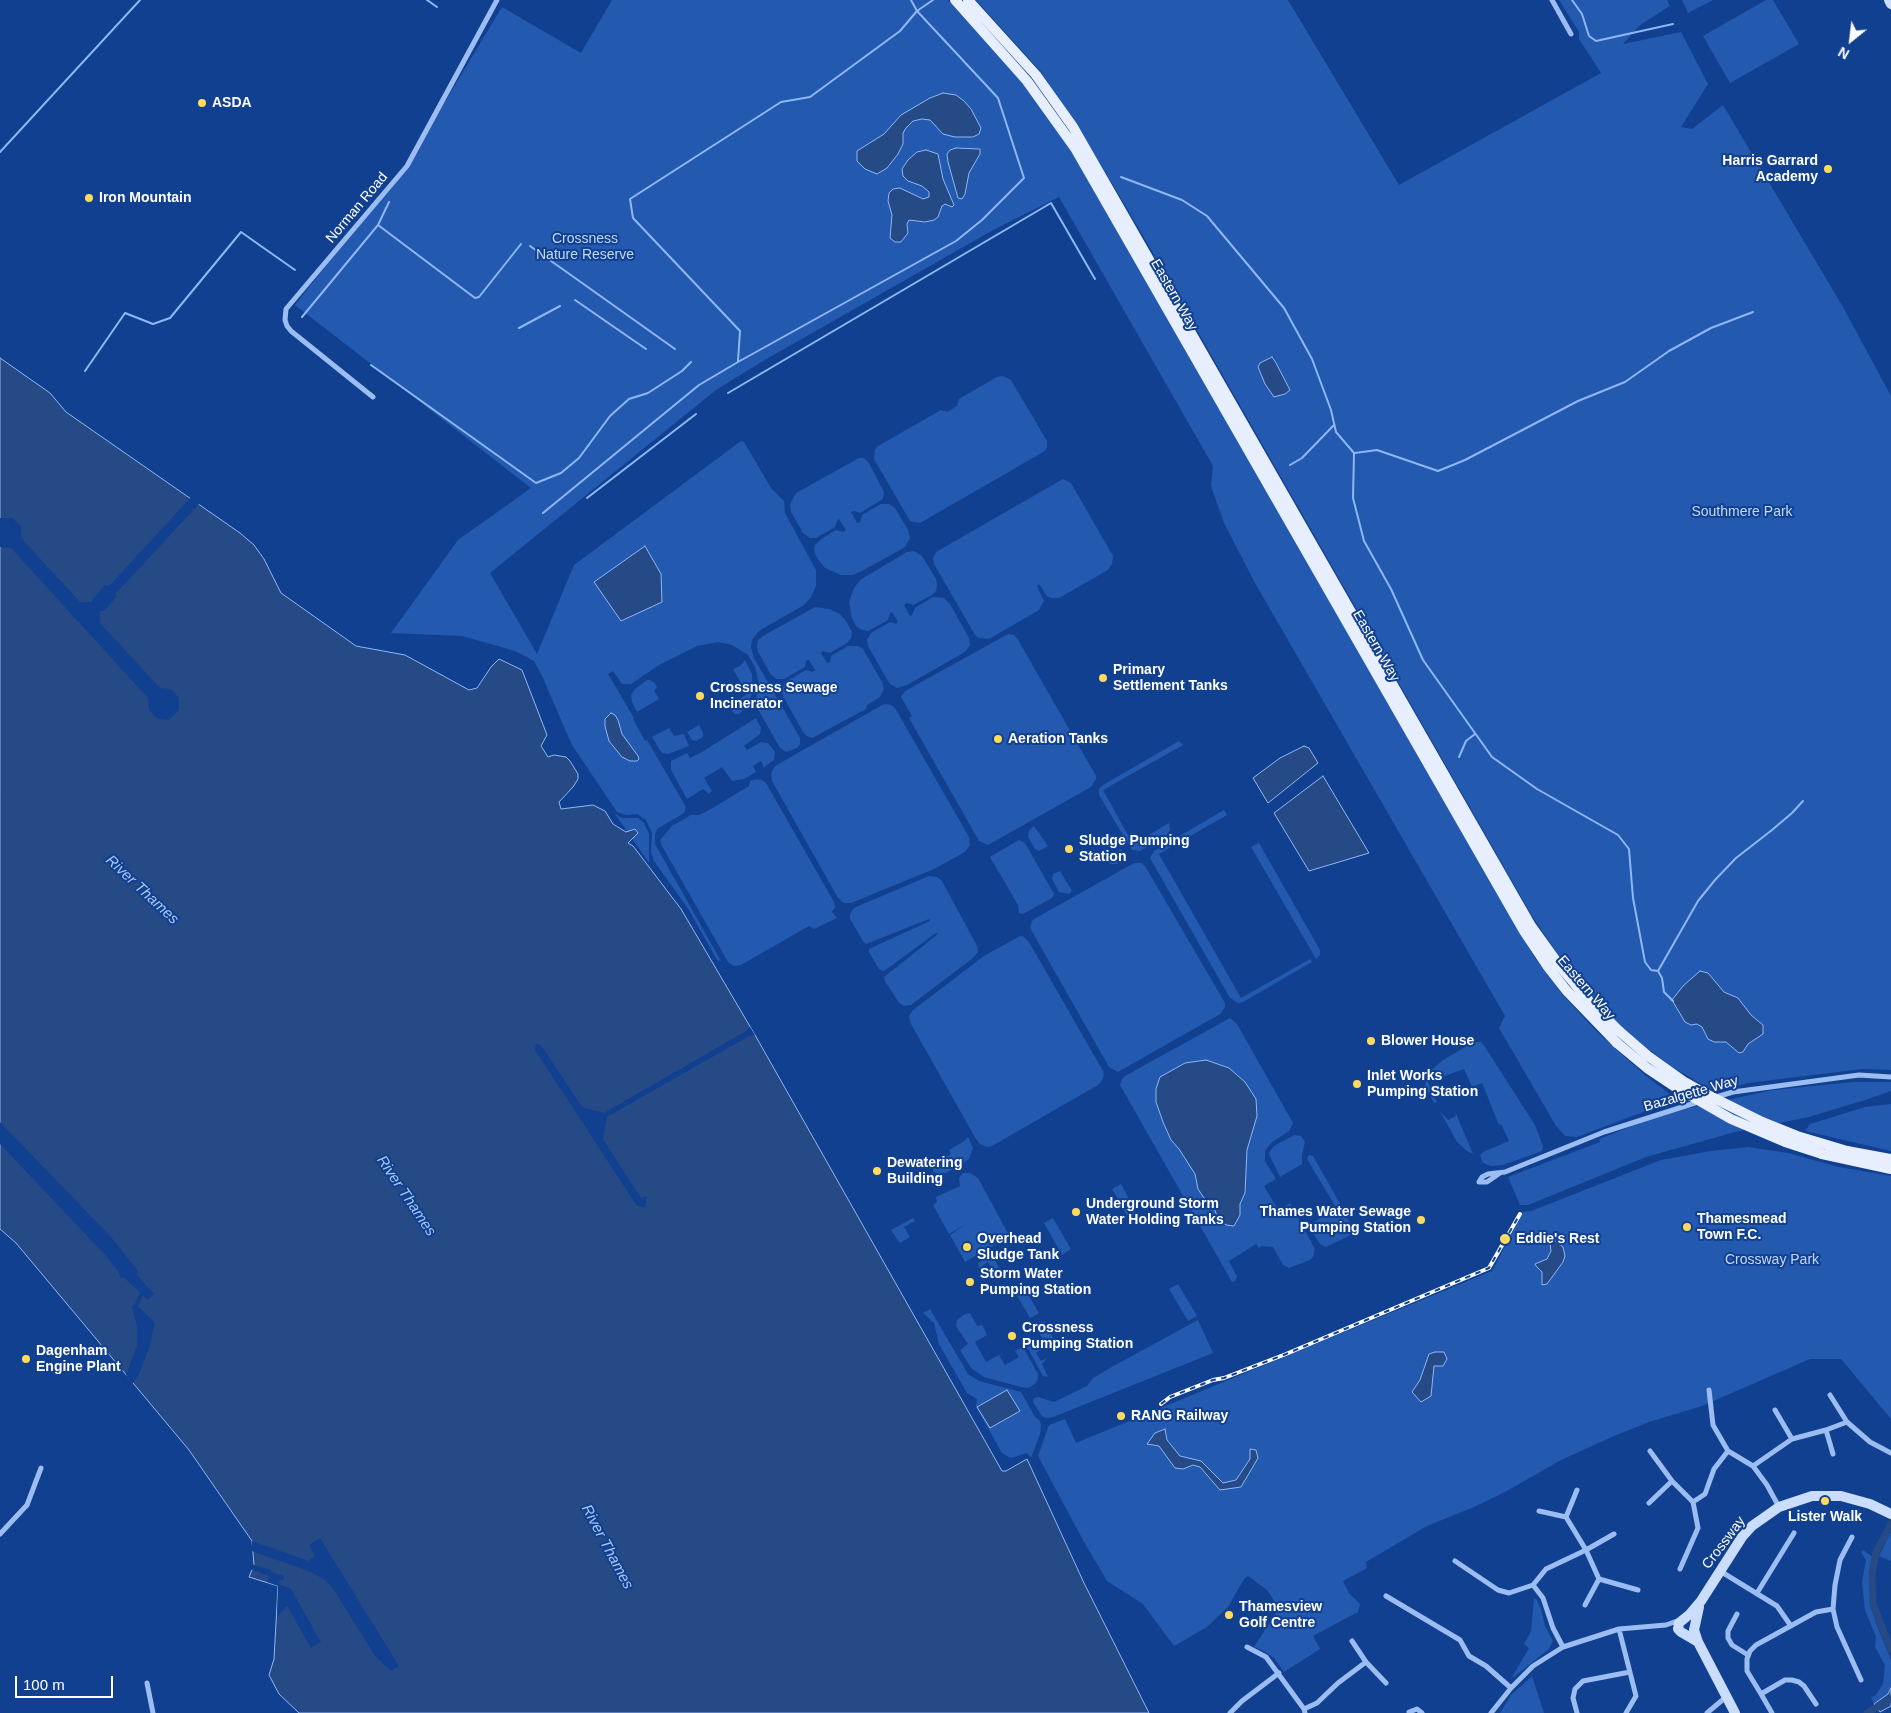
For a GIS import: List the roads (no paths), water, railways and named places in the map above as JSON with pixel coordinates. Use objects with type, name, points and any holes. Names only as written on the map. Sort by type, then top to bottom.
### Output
[{"type":"main road","name":"Eastern Way","points":[[955,0],[1027,81],[1075,148],[1524,931],[1566,990],[1617,1043],[1647,1068],[1677,1088],[1731,1119],[1785,1142],[1822,1154],[1891,1168]]},
{"type":"main road","name":"Eastern Way","points":[[968,0],[1036,75],[1073,127],[1531,926],[1559,965],[1589,1001],[1619,1031],[1648,1056],[1683,1081],[1762,1122],[1797,1136],[1847,1151],[1891,1158]]},
{"type":"street","name":"Norman Road","points":[[373,396],[291,331],[284,320],[286,309],[407,166],[497,0]]},
{"type":"street","points":[[1552,0],[1571,34]]},
{"type":"street","points":[[1889,0],[1891,4]]},
{"type":"street","name":"Bazalgette Way","points":[[1503,1173],[1604,1132],[1685,1105],[1733,1092],[1859,1075],[1891,1077]]},
{"type":"street","points":[[1709,1390],[1713,1426],[1728,1451],[1753,1466],[1767,1485],[1779,1507]]},
{"type":"street","points":[[1830,1396],[1848,1422],[1870,1442],[1891,1453]]},
{"type":"street","points":[[1775,1410],[1792,1438]]},
{"type":"street","points":[[1753,1466],[1792,1438],[1826,1430],[1848,1422]]},
{"type":"street","points":[[1826,1430],[1833,1454]]},
{"type":"street","points":[[1650,1451],[1672,1481],[1693,1502],[1698,1528],[1680,1569]]},
{"type":"street","points":[[1693,1502],[1705,1494],[1714,1468],[1728,1451]]},
{"type":"street","points":[[0,1534],[27,1504],[41,1468]]},
{"type":"street","points":[[1649,1503],[1672,1481]]},
{"type":"street","points":[[1566,1517],[1577,1490]]},
{"type":"street","name":"Crossway","points":[[1688,1630],[1701,1601],[1719,1570],[1742,1538],[1752,1526],[1779,1507],[1812,1496],[1841,1496],[1881,1508],[1891,1514]]},
{"type":"street","points":[[1539,1511],[1566,1517],[1586,1550],[1600,1579],[1638,1590]]},
{"type":"street","points":[[1757,1593],[1794,1533]]},
{"type":"street","points":[[1455,1561],[1498,1590],[1510,1593],[1534,1585],[1546,1569],[1614,1534]]},
{"type":"street","points":[[1852,1537],[1840,1560],[1833,1609],[1837,1627],[1861,1680]]},
{"type":"street","points":[[1719,1570],[1777,1606],[1790,1626]]},
{"type":"street","points":[[1585,1604],[1600,1579]]},
{"type":"street","points":[[1534,1585],[1543,1598],[1553,1628],[1563,1647]]},
{"type":"street","points":[[1386,1596],[1460,1640],[1469,1656],[1486,1666],[1511,1688]]},
{"type":"street","name":"Crossway","points":[[1683,1619],[1701,1601]]},
{"type":"street","points":[[1772,1713],[1748,1671],[1746,1663],[1748,1654],[1756,1645],[1816,1612],[1833,1609]]},
{"type":"street","points":[[1737,1614],[1728,1631],[1728,1638],[1732,1645],[1748,1654]]},
{"type":"street","points":[[1491,1713],[1511,1688],[1533,1666],[1563,1647],[1619,1629],[1666,1625],[1683,1619],[1692,1621],[1688,1630]]},
{"type":"street","points":[[1666,1625],[1688,1630],[1698,1642],[1735,1713]]},
{"type":"street","points":[[1619,1629],[1636,1696],[1626,1713]]},
{"type":"street","points":[[1352,1641],[1366,1662],[1386,1683]]},
{"type":"street","points":[[1247,1647],[1266,1656],[1304,1711],[1317,1703],[1366,1662]]},
{"type":"street","points":[[1577,1713],[1573,1698],[1575,1689],[1583,1681],[1630,1672]]},
{"type":"street","points":[[1230,1713],[1242,1701],[1279,1673]]},
{"type":"street","points":[[1761,1694],[1786,1680],[1792,1680],[1804,1686],[1816,1704]]},
{"type":"street","points":[[147,1683],[154,1713]]},
{"type":"street","points":[[1707,1713],[1726,1697]]},
{"type":"street","points":[[1409,1712],[1418,1709],[1422,1713]]},
{"type":"water","points":[[943,93],[956,95],[964,101],[971,109],[981,128],[979,134],[973,137],[955,137],[943,134],[930,120],[922,119],[913,121],[906,128],[903,133],[903,144],[887,168],[877,174],[865,169],[857,161],[857,151],[884,134],[901,115],[930,98]]},
{"type":"water","points":[[956,148],[980,149],[980,154],[969,173],[965,194],[962,199],[958,198],[947,154],[950,150]]},
{"type":"water","points":[[926,150],[938,154],[943,179],[954,205],[952,207],[945,204],[942,206],[938,217],[934,220],[925,222],[909,220],[907,224],[908,233],[901,242],[895,242],[890,238],[892,215],[888,201],[889,193],[893,189],[900,188],[923,199],[929,197],[929,192],[922,186],[908,181],[903,176],[902,169],[917,152]]},
{"type":"water","points":[[1272,357],[1290,390],[1285,394],[1274,397],[1265,384],[1258,367],[1260,363]]},
{"type":"water","name":"River Thames","points":[[0,358],[50,393],[66,412],[240,533],[254,545],[264,559],[281,593],[356,646],[405,655],[469,690],[477,688],[491,667],[499,659],[522,670],[547,735],[541,746],[548,757],[554,755],[566,757],[578,774],[578,779],[573,787],[559,802],[561,809],[593,805],[605,811],[613,824],[626,832],[635,829],[638,833],[628,843],[633,846],[681,909],[755,1035],[1002,1471],[1006,1471],[1027,1459],[1084,1583],[1149,1713],[299,1713],[279,1694],[269,1675],[274,1659],[278,1586],[249,1577],[254,1565],[252,1541],[189,1450],[16,1243],[0,1229]]},
{"type":"water","points":[[645,546],[661,574],[662,602],[621,621],[594,582]]},
{"type":"water","points":[[611,713],[615,715],[622,734],[638,756],[639,759],[637,761],[630,761],[622,757],[609,741],[605,719]]},
{"type":"water","points":[[1304,746],[1309,748],[1318,763],[1268,803],[1253,778],[1280,758]]},
{"type":"water","points":[[1323,776],[1369,853],[1309,871],[1274,813]]},
{"type":"water","points":[[1700,971],[1708,973],[1724,992],[1738,998],[1751,1015],[1763,1025],[1763,1034],[1748,1044],[1743,1052],[1739,1053],[1726,1042],[1714,1042],[1708,1039],[1702,1027],[1685,1022],[1672,1000],[1683,986]]},
{"type":"water","points":[[1206,1060],[1229,1068],[1245,1082],[1256,1099],[1257,1116],[1247,1150],[1245,1193],[1240,1204],[1240,1215],[1234,1226],[1226,1225],[1217,1216],[1213,1205],[1204,1198],[1198,1189],[1195,1174],[1171,1140],[1156,1102],[1156,1089],[1160,1077],[1185,1063]]},
{"type":"water","points":[[1549,1236],[1563,1247],[1565,1256],[1563,1262],[1547,1284],[1542,1285],[1542,1272],[1535,1264],[1547,1259],[1551,1251]]},
{"type":"water","points":[[1444,1352],[1447,1359],[1443,1366],[1434,1366],[1431,1396],[1421,1402],[1412,1392],[1420,1380],[1429,1354]]},
{"type":"water","points":[[1007,1390],[1020,1411],[990,1428],[977,1407]]},
{"type":"water","points":[[1165,1429],[1167,1440],[1180,1456],[1201,1461],[1223,1483],[1236,1480],[1250,1459],[1250,1449],[1256,1450],[1258,1458],[1241,1487],[1220,1490],[1200,1467],[1193,1465],[1183,1469],[1175,1468],[1159,1446],[1147,1444],[1155,1433]]},
{"type":"water","points":[[1891,1688],[1891,1706],[1880,1712],[1874,1704],[1888,1694]]},
{"type":"waterway","points":[[0,152],[140,0]]},
{"type":"waterway","points":[[427,0],[437,7]]},
{"type":"waterway","points":[[543,513],[699,385],[956,241],[982,220],[1024,178],[998,98],[917,11],[911,0]]},
{"type":"waterway","points":[[738,361],[740,331],[633,218],[630,199],[781,102],[810,97],[900,31],[917,11],[933,0]]},
{"type":"waterway","points":[[1572,0],[1582,14],[1589,36],[1596,41],[1673,24]]},
{"type":"waterway","points":[[1121,177],[1182,200],[1207,216],[1284,308],[1312,359],[1331,410],[1336,432],[1354,453],[1353,498],[1364,541],[1391,589],[1423,660],[1492,757],[1537,789],[1618,835],[1629,849],[1633,898],[1645,962],[1651,970],[1658,971],[1662,978],[1664,992],[1673,1001]]},
{"type":"waterway","points":[[302,317],[378,225],[389,202]]},
{"type":"waterway","points":[[728,393],[1051,203],[1095,279]]},
{"type":"waterway","points":[[378,225],[475,298],[479,297],[521,244]]},
{"type":"waterway","points":[[85,371],[125,313],[153,324],[170,318],[241,232],[295,270]]},
{"type":"waterway","points":[[530,246],[675,349]]},
{"type":"waterway","points":[[575,300],[646,349]]},
{"type":"waterway","points":[[519,328],[560,306]]},
{"type":"waterway","points":[[1355,453],[1377,450],[1438,471],[1465,460],[1578,401],[1625,382],[1669,351],[1711,328],[1753,312]]},
{"type":"waterway","points":[[371,365],[536,483],[561,473],[579,458],[610,416],[629,399],[648,393],[682,371],[691,362]]},
{"type":"waterway","points":[[587,498],[696,414]]},
{"type":"waterway","points":[[1290,465],[1302,458],[1334,425]]},
{"type":"waterway","points":[[1459,757],[1466,741],[1475,734]]},
{"type":"waterway","points":[[1658,971],[1698,901],[1715,880],[1736,858],[1792,813],[1803,801]]},
{"type":"waterway","points":[[1891,1524],[1876,1552],[1872,1574],[1873,1604],[1891,1650]]},
{"type":"waterway","points":[[1867,1713],[1891,1699]]},
{"type":"railway","points":[[1161,1404],[1170,1397],[1286,1354],[1489,1268],[1520,1214]]},
{"type":"place","name":"ASDA","points":[[202,103]]},
{"type":"place","name":"Harris Garrard Academy","points":[[1828,169]]},
{"type":"place","name":"Iron Mountain","points":[[89,198]]},
{"type":"place","name":"Primary Settlement Tanks","points":[[1103,678]]},
{"type":"place","name":"Crossness Sewage Incinerator","points":[[700,696]]},
{"type":"place","name":"Aeration Tanks","points":[[998,739]]},
{"type":"place","name":"Sludge Pumping Station","points":[[1069,849]]},
{"type":"place","name":"Blower House","points":[[1371,1041]]},
{"type":"place","name":"Inlet Works Pumping Station","points":[[1357,1084]]},
{"type":"place","name":"Dewatering Building","points":[[877,1171]]},
{"type":"place","name":"Underground Storm Water Holding Tanks","points":[[1076,1212]]},
{"type":"place","name":"Thames Water Sewage Pumping Station","points":[[1421,1220]]},
{"type":"place","name":"Thamesmead Town F.C.","points":[[1687,1227]]},
{"type":"place","name":"Eddie's Rest","points":[[1505,1239]]},
{"type":"place","name":"Overhead Sludge Tank","points":[[967,1247]]},
{"type":"place","name":"Storm Water Pumping Station","points":[[970,1282]]},
{"type":"place","name":"Crossness Pumping Station","points":[[1012,1336]]},
{"type":"place","name":"Dagenham Engine Plant","points":[[26,1359]]},
{"type":"place","name":"RANG Railway","points":[[1121,1416]]},
{"type":"place","name":"Lister Walk","points":[[1825,1501]]},
{"type":"place","name":"Thamesview Golf Centre","points":[[1229,1615]]},
{"type":"park label","name":"Crossness Nature Reserve","points":[[585,248]]},
{"type":"park label","name":"Southmere Park","points":[[1742,512]]},
{"type":"park label","name":"Crossway Park","points":[[1772,1260]]}]
